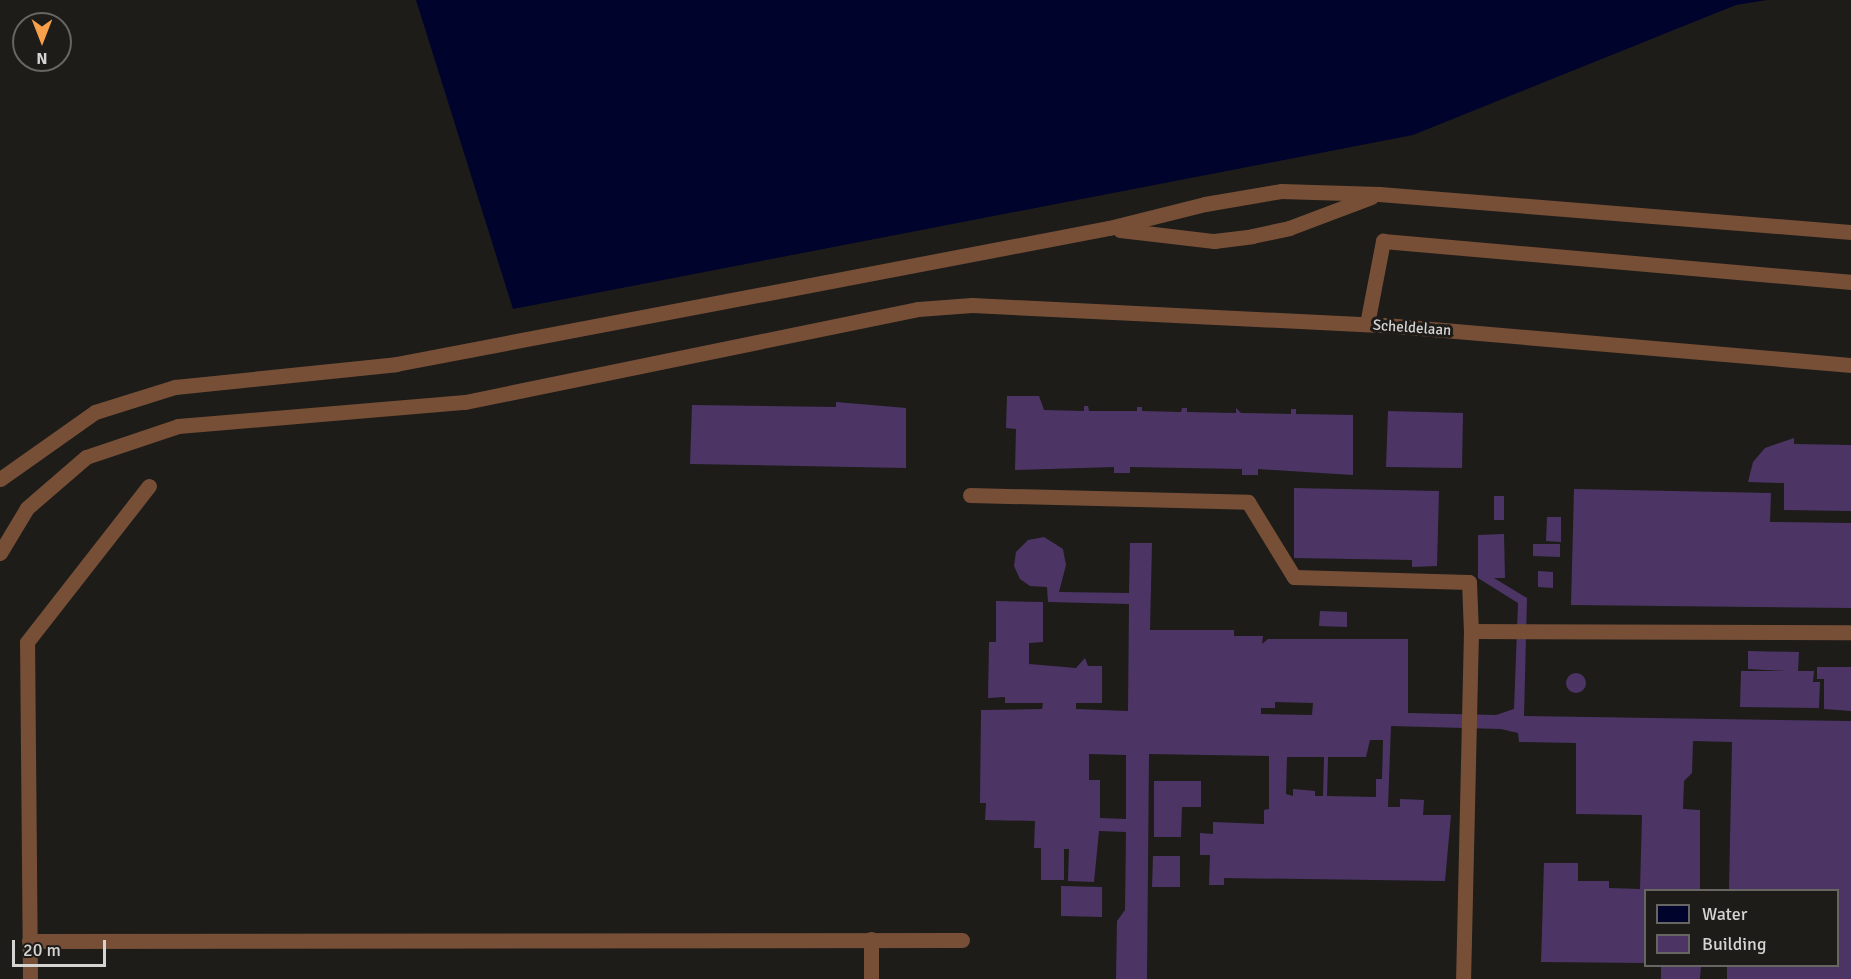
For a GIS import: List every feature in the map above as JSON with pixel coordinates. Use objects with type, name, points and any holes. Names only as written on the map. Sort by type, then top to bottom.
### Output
[{"type":"lane","points":[[0,479],[95,412],[175,387],[396,364],[1109,228],[1205,204],[1281,191],[1379,194],[1851,232]]},
{"type":"lane","points":[[1109,228],[1214,241],[1289,228],[1379,194]]},
{"type":"lane","points":[[1367,324],[1383,241],[1851,282]]},
{"type":"lane","name":"Scheldelaan","points":[[0,553],[27,508],[86,457],[178,426],[465,402],[918,309],[972,305],[1367,324],[1851,365]]},
{"type":"lane","points":[[30,979],[27,642],[148,486]]},
{"type":"lane","points":[[970,495],[1248,502],[1294,577],[1469,582],[1471,631],[1463,979]]},
{"type":"lane","points":[[1471,631],[1851,632]]},
{"type":"lane","points":[[871,939],[871,979]]},
{"type":"lane","points":[[29,941],[962,940]]},
{"type":"water","points":[[416,0],[1767,0],[1736,5],[1413,135],[513,309]]},
{"type":"building","points":[[1007,396],[1039,396],[1044,410],[1084,411],[1084,406],[1088,406],[1089,411],[1137,411],[1137,407],[1142,407],[1142,411],[1181,412],[1182,408],[1187,408],[1187,412],[1236,413],[1236,408],[1241,413],[1291,414],[1291,409],[1296,409],[1296,414],[1353,415],[1353,475],[1258,469],[1258,475],[1242,475],[1242,469],[1130,467],[1130,473],[1114,473],[1114,467],[1015,470],[1016,429],[1006,428]]},
{"type":"building","points":[[836,402],[906,408],[906,468],[690,464],[692,405],[836,407]]},
{"type":"building","points":[[1388,411],[1463,413],[1462,468],[1386,467]]},
{"type":"building","points":[[1794,438],[1794,444],[1851,445],[1851,511],[1784,510],[1784,483],[1748,482],[1753,462],[1765,448]]},
{"type":"building","points":[[1294,488],[1439,491],[1437,566],[1412,567],[1412,560],[1294,558]]},
{"type":"building","points":[[1574,489],[1771,493],[1770,522],[1851,523],[1851,608],[1571,605]]},
{"type":"building","points":[[1494,496],[1504,496],[1504,520],[1494,520]]},
{"type":"building","points":[[1547,517],[1561,517],[1561,542],[1546,541]]},
{"type":"building","points":[[1504,534],[1505,578],[1494,578],[1527,598],[1524,716],[1851,721],[1851,979],[1727,979],[1727,967],[1839,967],[1839,889],[1729,889],[1732,742],[1693,741],[1692,773],[1684,781],[1683,809],[1700,810],[1700,889],[1644,889],[1644,963],[1541,962],[1544,863],[1578,863],[1578,881],[1609,881],[1609,888],[1640,889],[1642,815],[1576,814],[1576,743],[1519,742],[1518,733],[1501,729],[1391,726],[1388,807],[1400,807],[1400,799],[1424,800],[1423,815],[1451,815],[1445,881],[1224,878],[1224,885],[1209,885],[1210,855],[1200,855],[1200,833],[1213,834],[1213,822],[1264,824],[1264,810],[1269,809],[1269,756],[1149,754],[1147,979],[1116,979],[1117,921],[1125,910],[1126,832],[1099,831],[1094,882],[1068,881],[1069,849],[1064,849],[1064,880],[1041,880],[1041,848],[1034,848],[1035,821],[985,820],[986,803],[980,803],[981,710],[1042,709],[1043,703],[1005,703],[1005,697],[988,698],[989,642],[996,642],[996,601],[1043,602],[1043,642],[1029,643],[1029,664],[1076,668],[1085,658],[1088,666],[1102,666],[1102,703],[1076,703],[1076,709],[1128,711],[1129,604],[1048,602],[1047,587],[1030,586],[1020,579],[1014,566],[1016,552],[1028,540],[1044,537],[1063,549],[1066,565],[1059,592],[1129,593],[1130,543],[1152,543],[1150,630],[1234,630],[1234,636],[1263,636],[1262,644],[1268,639],[1408,639],[1408,713],[1496,715],[1514,709],[1518,603],[1478,578],[1478,535]],"holes":[[[1275,702],[1313,703],[1312,715],[1261,714],[1261,708],[1275,708]],[[1370,740],[1383,740],[1382,779],[1376,779],[1376,797],[1327,796],[1328,757],[1366,757]],[[1089,754],[1126,755],[1126,819],[1100,818],[1100,780],[1089,780]],[[1287,757],[1324,757],[1323,796],[1315,796],[1315,791],[1293,789],[1293,796],[1286,794]]]},
{"type":"building","points":[[1533,544],[1560,544],[1560,557],[1533,556]]},
{"type":"building","points":[[1538,571],[1553,572],[1553,588],[1538,587]]},
{"type":"building","points":[[1320,611],[1347,612],[1347,627],[1319,626]]},
{"type":"building","points":[[1748,651],[1799,652],[1798,671],[1814,671],[1813,682],[1820,682],[1819,708],[1740,707],[1741,671],[1787,671],[1748,669]]},
{"type":"building","points":[[1817,667],[1851,667],[1851,711],[1824,709],[1824,679],[1817,679]]},
{"type":"building","points":[[1576,673],[1583,676],[1586,683],[1583,690],[1576,693],[1569,690],[1566,683],[1569,676]]},
{"type":"building","points":[[1154,781],[1201,781],[1201,807],[1182,807],[1181,837],[1154,837]]},
{"type":"building","points":[[1153,856],[1180,856],[1180,887],[1152,887]]},
{"type":"building","points":[[1061,886],[1102,887],[1102,917],[1061,916]]},
{"type":"building","points":[[1661,967],[1701,967],[1700,979],[1661,979]]}]
